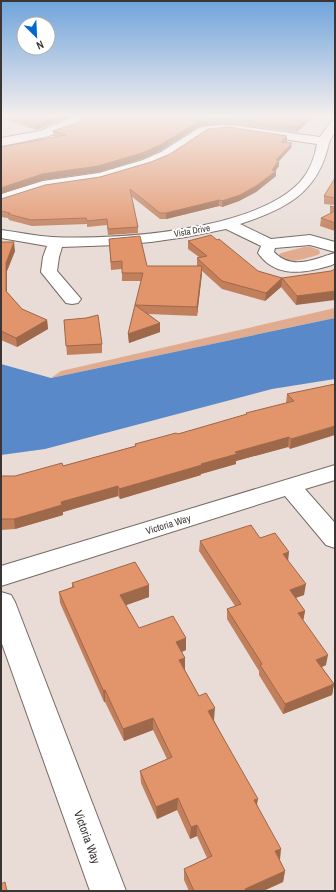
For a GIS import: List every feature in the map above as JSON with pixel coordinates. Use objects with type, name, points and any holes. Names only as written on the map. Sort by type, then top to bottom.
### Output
[{"type":"street","points":[[1,199],[43,186],[100,177],[147,163],[159,158]]},
{"type":"street","name":"Vista Drive","points":[[1,234],[57,242],[121,241],[179,234],[228,224],[267,209],[288,198],[303,187],[318,158]]},
{"type":"street","points":[[228,224],[269,244],[310,240],[335,247]]},
{"type":"street","points":[[57,242],[53,248],[50,258],[49,272],[72,299]]},
{"type":"street","points":[[269,244],[266,253],[271,261],[284,266],[298,268],[318,265],[335,258]]},
{"type":"street","name":"Victoria Way","points":[[1,576],[335,472]]},
{"type":"street","points":[[290,487],[335,540]]},
{"type":"street","name":"Victoria Way","points":[[1,602],[108,891]]},
{"type":"shaded area","points":[[304,247],[311,247],[319,250],[320,253],[318,255],[292,261],[282,259],[278,256],[281,253]]},
{"type":"shaded area","points":[[335,308],[335,318],[51,378],[61,371]]},
{"type":"water","points":[[335,318],[335,379],[272,389],[45,449],[1,455],[1,364],[51,378]]},
{"type":"building","points":[[1,158],[126,158],[98,166],[42,174],[1,188]]},
{"type":"building","points":[[161,158],[278,158],[276,160],[279,160],[272,170],[276,171],[256,186],[240,195],[222,201],[219,200],[166,213],[160,213],[130,189],[138,227],[108,229],[107,219],[87,221],[86,218],[31,220],[1,211],[1,199],[45,185],[100,177]]},
{"type":"building","points":[[335,178],[335,198],[324,196]]},
{"type":"building","points":[[335,211],[335,223],[321,218]]},
{"type":"building","points":[[211,235],[217,240],[219,239],[258,271],[282,278],[266,293],[222,281],[197,258],[207,256],[188,241]]},
{"type":"building","points":[[140,236],[147,266],[202,266],[197,307],[135,305],[143,273],[122,273],[122,261],[111,262],[109,239]]},
{"type":"building","points":[[1,242],[14,242],[6,263],[6,291],[22,309],[47,320],[16,338],[1,331]]},
{"type":"building","points":[[335,269],[335,291],[297,296],[282,278],[331,271]]},
{"type":"building","points":[[135,305],[160,323],[128,334]]},
{"type":"building","points":[[98,315],[102,344],[66,346],[64,320],[86,318]]},
{"type":"building","points":[[335,384],[335,426],[291,439],[289,437],[235,452],[237,454],[119,489],[118,486],[61,502],[62,505],[14,519],[1,519],[1,476],[15,476],[62,463],[63,466],[136,446],[135,444],[176,433],[178,434],[247,414],[246,413],[294,401],[287,394]]},
{"type":"building","points":[[251,525],[260,538],[275,533],[289,552],[283,554],[306,584],[290,590],[305,611],[298,613],[328,655],[316,660],[334,684],[285,704],[260,665],[262,664],[227,609],[241,604],[200,541]]},
{"type":"building","points":[[135,562],[149,585],[120,595],[139,628],[173,616],[186,638],[176,642],[185,658],[179,660],[199,696],[206,693],[215,708],[208,711],[258,799],[254,800],[281,849],[275,851],[285,871],[245,889],[246,891],[194,891],[184,869],[212,856],[197,825],[191,827],[178,798],[156,807],[140,771],[172,757],[153,718],[123,729],[105,690],[103,690],[59,592],[74,587],[72,583]]},
{"type":"building","points":[[5,882],[7,891],[1,891],[1,884]]}]
